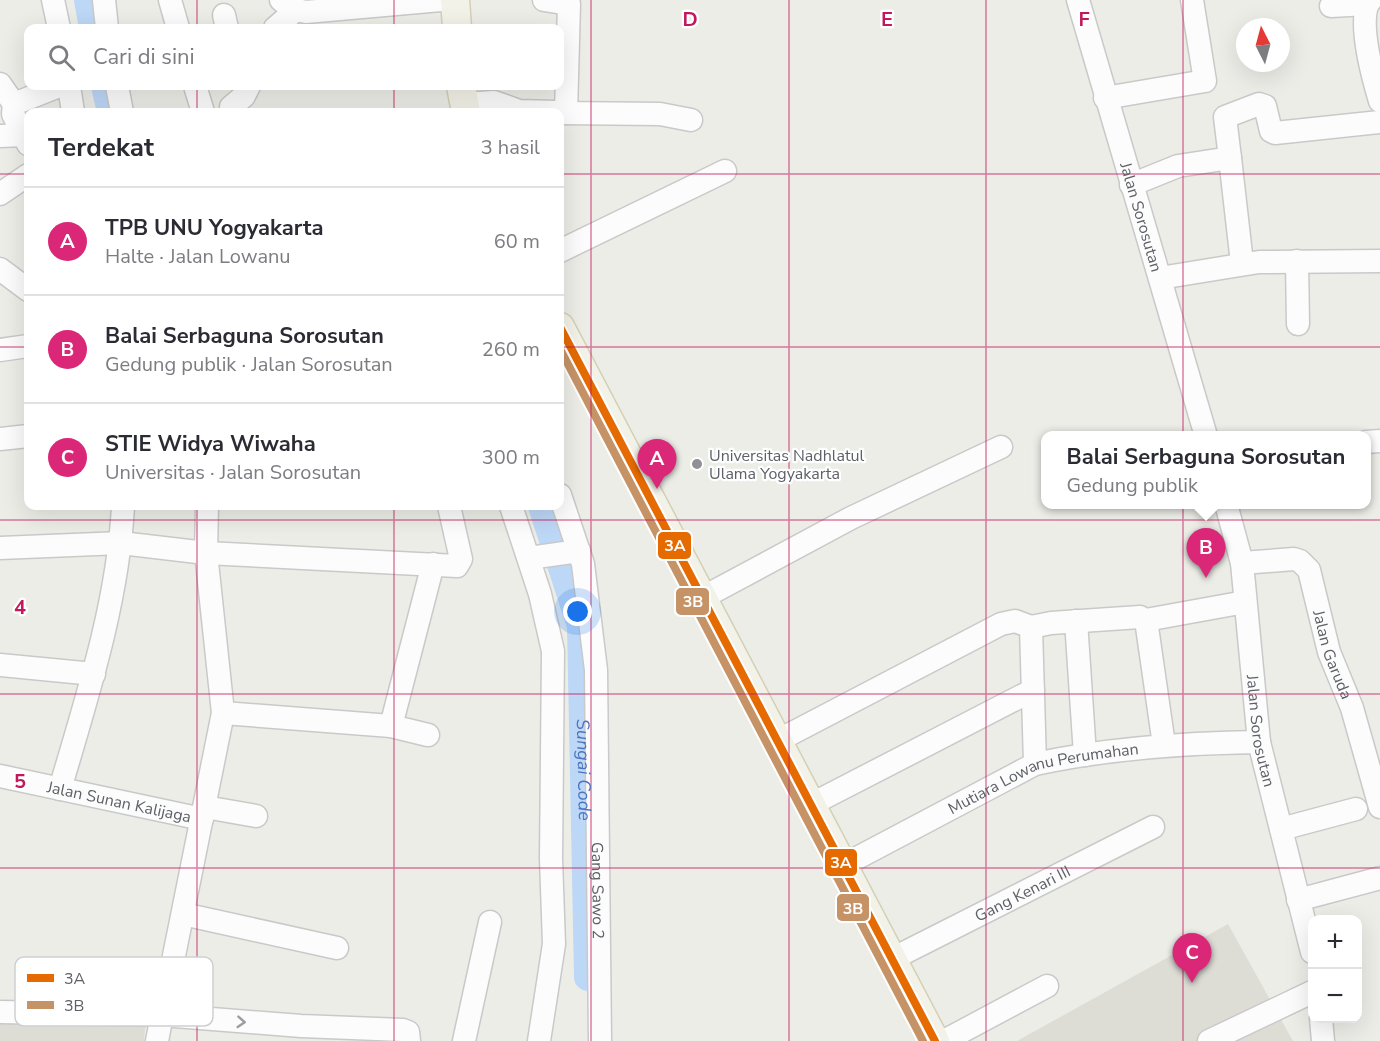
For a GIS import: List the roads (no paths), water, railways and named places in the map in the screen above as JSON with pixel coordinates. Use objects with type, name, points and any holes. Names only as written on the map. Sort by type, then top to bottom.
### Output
[{"type":"main road","points":[[455,0],[457,24]]},
{"type":"main road","points":[[564,341],[935,1041]]},
{"type":"street","points":[[53,0],[58,24]]},
{"type":"street","points":[[104,0],[107,24]]},
{"type":"street","points":[[170,0],[177,24]]},
{"type":"street","points":[[277,24],[289,5],[334,19],[441,0]]},
{"type":"street","points":[[544,0],[569,4],[564,65]]},
{"type":"street","name":"Jalan Sorosutan","points":[[1078,0],[1205,431]]},
{"type":"street","points":[[1105,98],[1205,81],[1192,0]]},
{"type":"street","points":[[1331,6],[1369,2],[1364,17],[1367,47],[1380,101]]},
{"type":"street","points":[[0,84],[14,104],[13,114],[24,134]]},
{"type":"street","points":[[14,104],[49,90]]},
{"type":"street","points":[[70,90],[72,108]]},
{"type":"street","points":[[118,90],[121,108]]},
{"type":"street","points":[[196,90],[202,108]]},
{"type":"street","points":[[231,108],[247,90]]},
{"type":"street","points":[[560,108],[562,90]]},
{"type":"street","points":[[464,100],[494,102],[508,108]]},
{"type":"street","points":[[1242,263],[1225,117],[1259,104],[1265,106],[1271,131],[1275,133],[1380,122]]},
{"type":"street","points":[[564,113],[660,114],[691,120]]},
{"type":"street","points":[[0,136],[24,139]]},
{"type":"street","points":[[1131,185],[1178,166],[1230,158]]},
{"type":"street","points":[[564,250],[725,171]]},
{"type":"street","points":[[0,194],[24,178]]},
{"type":"street","points":[[1297,261],[1298,324]]},
{"type":"street","points":[[1160,278],[1242,263],[1380,261]]},
{"type":"street","points":[[0,269],[24,287]]},
{"type":"street","points":[[0,350],[24,347]]},
{"type":"street","points":[[0,439],[24,436]]},
{"type":"street","points":[[702,598],[851,518],[1001,447]]},
{"type":"street","name":"Jalan Sorosutan","points":[[1227,509],[1242,562],[1259,742],[1308,937]]},
{"type":"street","points":[[60,789],[94,674],[121,543],[123,510]]},
{"type":"street","points":[[174,957],[223,712],[206,553],[207,510]]},
{"type":"street","points":[[0,548],[121,543],[206,553],[457,566],[461,561],[451,510]]},
{"type":"street","points":[[513,510],[533,557],[553,651],[551,859],[554,944],[539,1041]]},
{"type":"street","name":"Gang Sawo 2","points":[[563,510],[590,616],[597,688],[600,1041]]},
{"type":"street","points":[[533,557],[573,552]]},
{"type":"street","name":"Jalan Garuda","points":[[1242,562],[1294,559],[1300,561],[1309,570],[1329,652],[1352,708],[1380,805]]},
{"type":"street","points":[[391,726],[433,564]]},
{"type":"street","points":[[777,741],[1001,624],[1022,622],[1031,627],[1076,621],[1140,617],[1146,620],[1245,602]]},
{"type":"street","points":[[1146,620],[1164,746]]},
{"type":"street","points":[[1076,621],[1085,755]]},
{"type":"street","points":[[1031,627],[1035,764]]},
{"type":"street","points":[[0,664],[94,674]]},
{"type":"street","points":[[810,805],[1032,690]]},
{"type":"street","points":[[223,712],[391,726],[428,735]]},
{"type":"street","name":"Mutiara Lowanu Perumahan","points":[[842,866],[1035,764],[1085,755],[1164,746],[1259,742]]},
{"type":"street","name":"Jalan Sunan Kalijaga","points":[[0,776],[60,789],[204,813],[256,816]]},
{"type":"street","points":[[1281,829],[1356,809]]},
{"type":"street","name":"Gang Kenari III","points":[[892,959],[1153,827]]},
{"type":"street","points":[[1298,900],[1380,878]]},
{"type":"street","points":[[183,914],[337,948]]},
{"type":"street","points":[[464,1041],[490,921]]},
{"type":"street","points":[[944,1041],[1047,986]]},
{"type":"street","points":[[1209,1041],[1308,994]]},
{"type":"street","points":[[0,1012],[15,1012]]},
{"type":"street","points":[[213,1022],[300,1034],[403,1030],[408,1032],[409,1041]]},
{"type":"street","points":[[1321,1023],[1323,1041]]},
{"type":"street","points":[[157,1041],[160,1026]]},
{"type":"waterway","name":"Sungai Code","points":[[88,0],[92,24]]},
{"type":"waterway","name":"Sungai Code","points":[[106,90],[110,108]]},
{"type":"waterway","name":"Sungai Code","points":[[543,510],[581,626],[588,977]]},
{"type":"place","name":"Universitas Nadhlatul Ulama Yogyakarta","points":[[697,464]]},
{"type":"place","name":"TPB UNU Yogyakarta","points":[[657,489]]},
{"type":"place","name":"Balai Serbaguna Sorosutan","points":[[1206,578]]},
{"type":"place","name":"STIE Widya Wiwaha","points":[[1192,983]]}]
